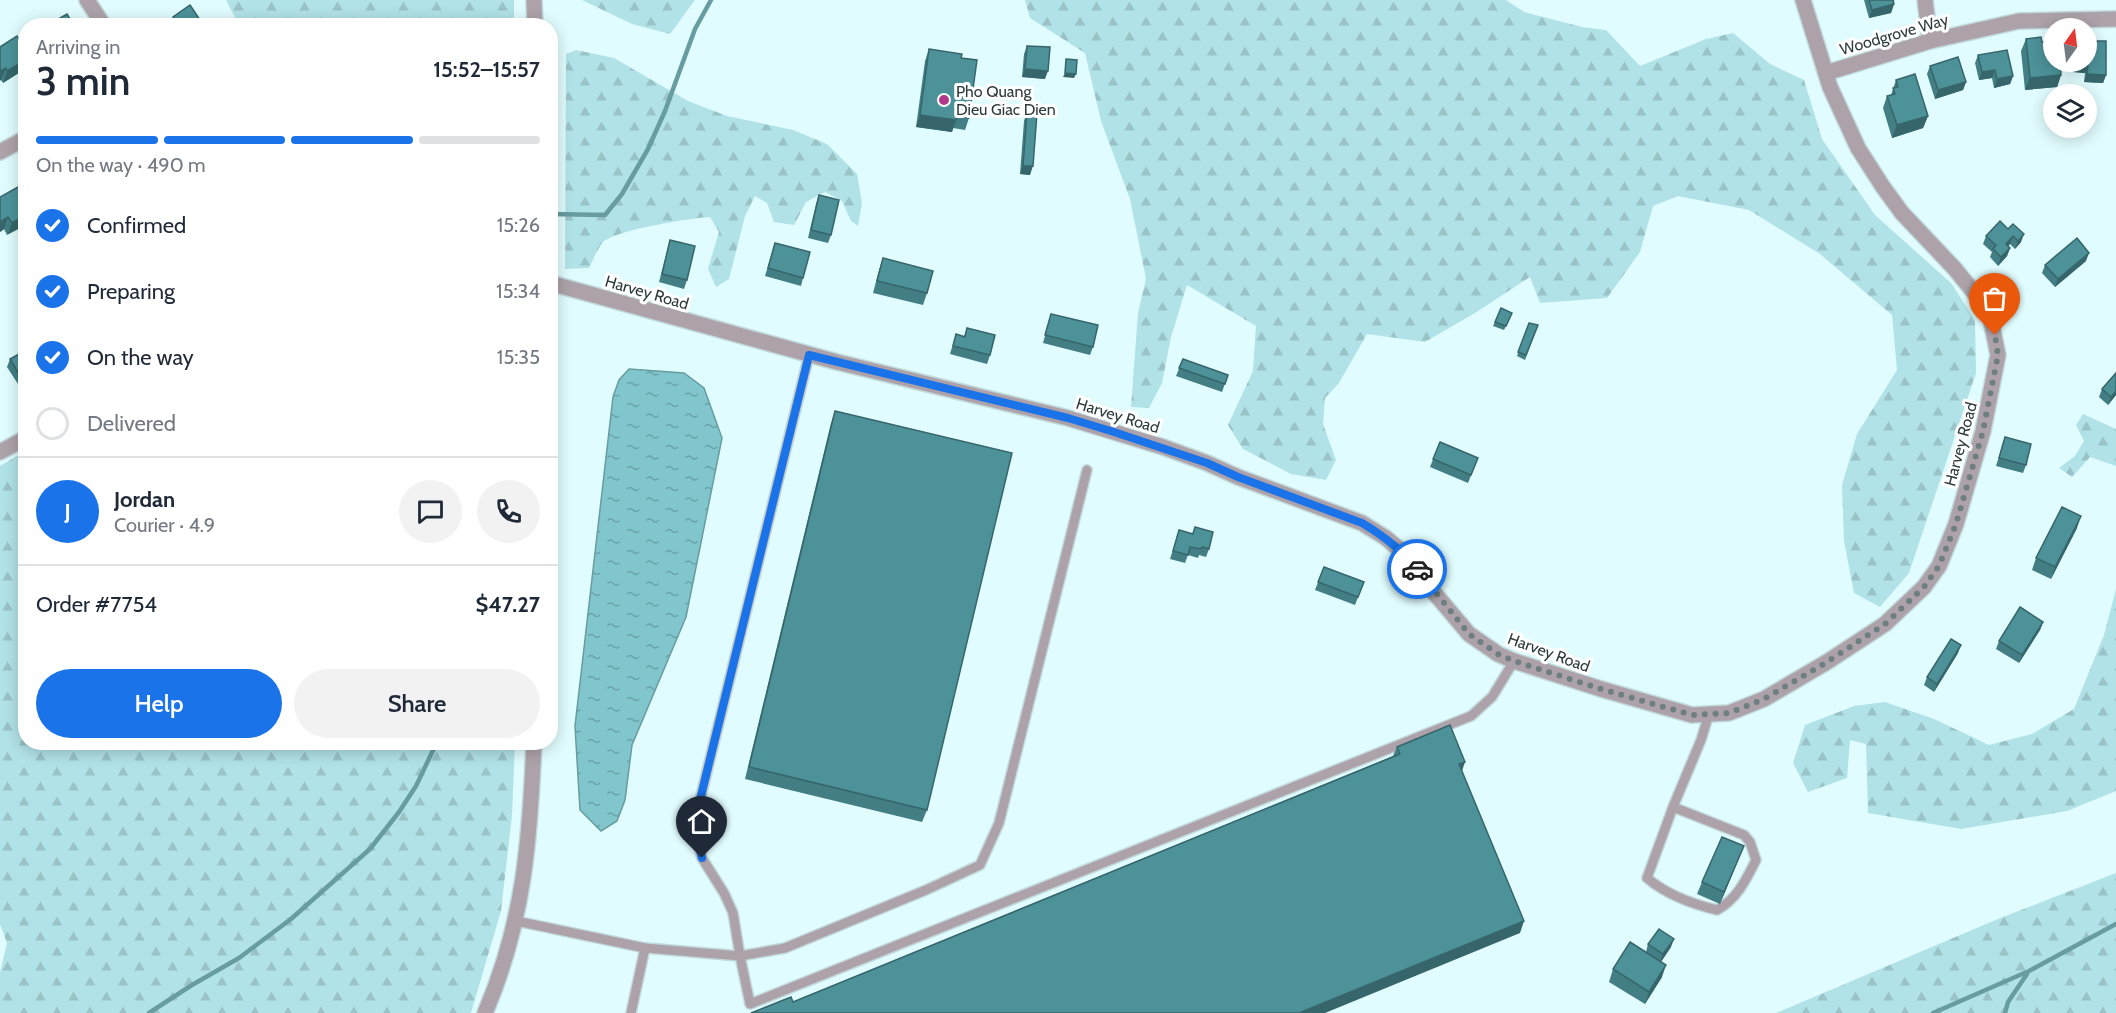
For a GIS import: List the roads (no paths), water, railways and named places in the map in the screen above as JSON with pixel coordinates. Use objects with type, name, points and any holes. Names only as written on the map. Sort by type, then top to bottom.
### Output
[{"type":"street","points":[[87,0],[99,18]]},
{"type":"street","points":[[534,0],[535,18]]},
{"type":"street","name":"Harvey Road","points":[[558,285],[809,355],[1068,418],[1207,463],[1238,477],[1362,523],[1386,538],[1406,555],[1469,634],[1498,654],[1601,689],[1692,715],[1729,713],[1764,699],[1827,662],[1885,624],[1924,587],[1939,566],[1956,524],[1983,431],[1998,355],[1989,311],[1955,269],[1902,213],[1858,148],[1838,107],[1803,0]]},
{"type":"street","points":[[1925,0],[1930,41]]},
{"type":"street","name":"Woodgrove Way","points":[[1826,73],[1930,41],[2019,21],[2116,19]]},
{"type":"street","points":[[0,152],[18,142]]},
{"type":"street","points":[[0,452],[18,442]]},
{"type":"street","points":[[485,1013],[503,968],[516,921],[526,867],[534,750]]},
{"type":"lane","points":[[809,355],[699,811],[696,833],[702,858],[724,893],[733,913],[750,1004],[1471,716],[1492,697],[1514,661]]},
{"type":"lane","points":[[516,921],[645,948],[740,956],[784,948],[926,890],[980,865],[999,824],[1087,470]]},
{"type":"lane","points":[[1673,807],[1744,834],[1754,849],[1756,860],[1743,885],[1729,904],[1717,910],[1694,904],[1660,889],[1647,878],[1673,807],[1701,740],[1709,714]]},
{"type":"lane","points":[[631,1013],[645,948]]},
{"type":"water","points":[[629,369],[684,373],[704,388],[722,438],[686,617],[632,745],[625,800],[617,821],[601,831],[580,810],[575,726],[613,397],[619,380]]},
{"type":"waterway","points":[[558,214],[605,215],[622,194],[648,149],[665,111],[695,29],[711,0]]},
{"type":"waterway","points":[[149,1013],[239,958],[291,919],[370,849],[416,786],[433,750]]},
{"type":"waterway","points":[[1933,1013],[2029,971],[2116,924]]},
{"type":"waterway","points":[[2005,1013],[2008,1002],[2027,974]]},
{"type":"place","name":"Pho Quang Dieu Giac Dien","points":[[944,100]]}]
